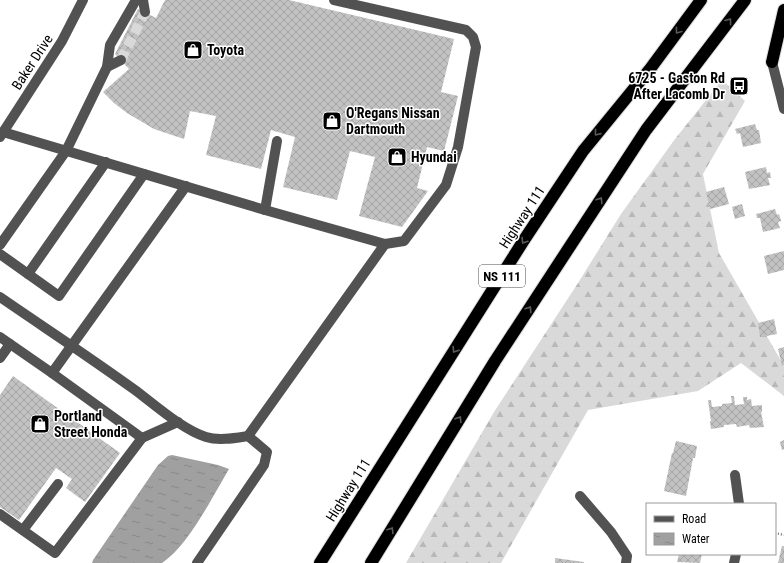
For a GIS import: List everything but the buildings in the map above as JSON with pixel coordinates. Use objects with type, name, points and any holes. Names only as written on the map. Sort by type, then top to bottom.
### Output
[{"type":"highway","name":"Highway 111","points":[[320,563],[524,240],[583,151],[650,69],[702,0]]},
{"type":"highway","name":"NS 111","points":[[371,563],[495,361],[646,130],[745,0]]},
{"type":"highway","points":[[772,62],[784,10]]},
{"type":"street","name":"Baker Drive","points":[[2,135],[62,41],[83,0]]},
{"type":"street","points":[[0,245],[66,151],[107,67],[110,45],[136,0]]},
{"type":"street","points":[[143,0],[145,12]]},
{"type":"street","points":[[2,135],[106,162],[265,210],[385,244],[404,241],[446,185],[458,147],[476,47],[473,37],[466,30],[334,0]]},
{"type":"street","points":[[107,67],[121,60]]},
{"type":"street","points":[[772,62],[784,109]]},
{"type":"street","points":[[265,210],[277,141]]},
{"type":"street","points":[[28,274],[106,162]]},
{"type":"street","points":[[0,254],[59,296],[144,174]]},
{"type":"street","points":[[52,373],[186,186]]},
{"type":"street","points":[[0,297],[178,422],[199,434],[208,438],[226,439],[248,436],[385,244]]},
{"type":"street","points":[[0,337],[142,438]]},
{"type":"street","points":[[0,358],[10,344]]},
{"type":"street","points":[[0,514],[56,553],[142,438],[178,422]]},
{"type":"street","points":[[197,563],[264,465],[267,452],[248,436]]},
{"type":"street","points":[[734,475],[739,503]]},
{"type":"street","points":[[23,530],[58,484]]},
{"type":"street","points":[[580,496],[611,532],[627,556],[626,563]]},
{"type":"green space","points":[[722,80],[745,101],[703,174],[719,253],[784,366],[784,396],[741,363],[698,391],[588,410],[501,563],[406,563],[494,412],[621,214],[675,139]]},
{"type":"water","points":[[172,455],[218,465],[229,469],[208,506],[190,533],[172,555],[162,563],[92,563],[158,465],[168,456]]},
{"type":"tunnel","points":[[121,60],[145,12]]},
{"type":"place","name":"Toyota","points":[[193,50]]},
{"type":"place","name":"6725 - Gaston Rd After Lacomb Dr","points":[[739,86]]},
{"type":"place","name":"O'Regans Nissan Dartmouth","points":[[332,121]]},
{"type":"place","name":"Hyundai","points":[[397,157]]},
{"type":"place","name":"Portland Street Honda","points":[[40,424]]}]
